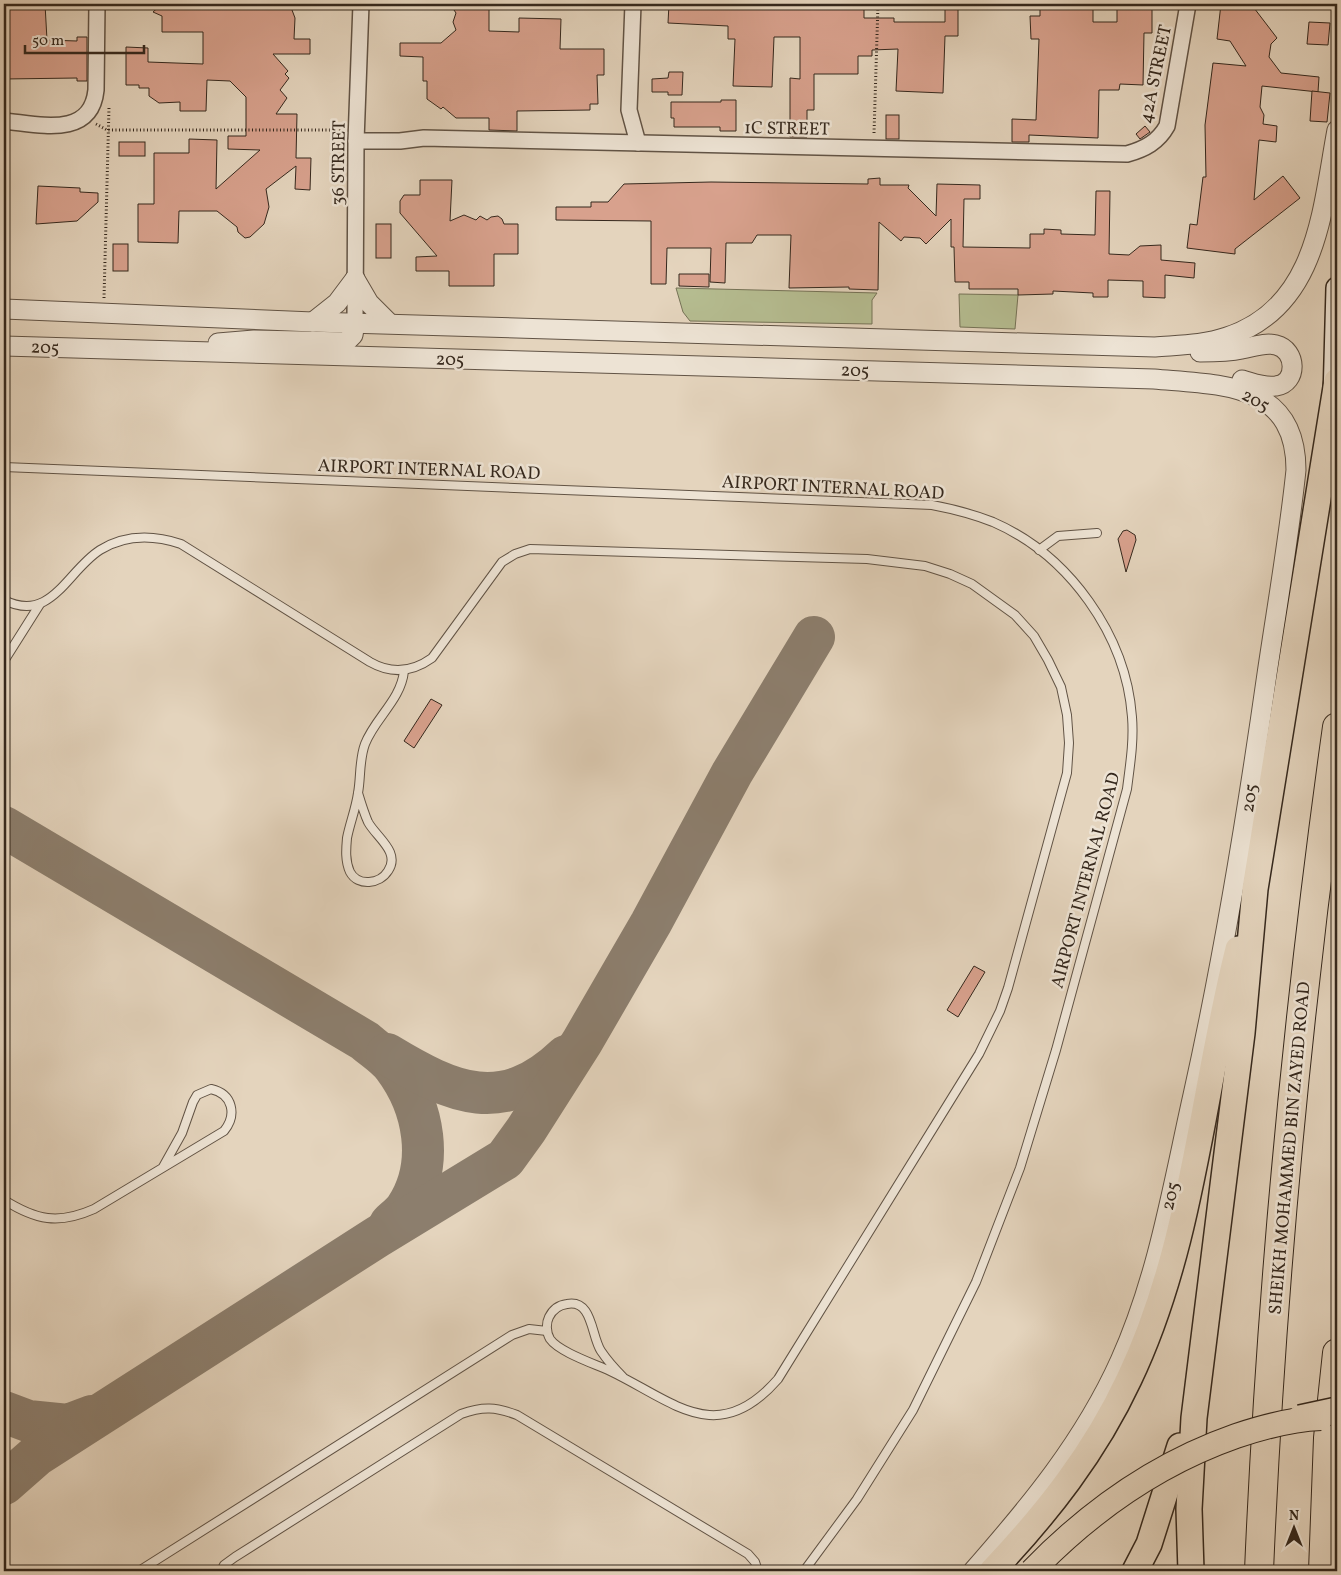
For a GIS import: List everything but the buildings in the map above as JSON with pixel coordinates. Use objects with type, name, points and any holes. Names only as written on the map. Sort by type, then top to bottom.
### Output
[{"type":"highway","points":[[1190,1571],[1191,1463],[1199,1366],[1242,1033],[1255,889],[1336,390]]},
{"type":"highway","name":"SHEIKH MOHAMMED BIN ZAYED ROAD","points":[[1259,1571],[1268,1380],[1295,1059],[1337,727]]},
{"type":"highway","points":[[992,1571],[1031,1530],[1064,1490],[1117,1404],[1140,1355],[1166,1280],[1180,1228],[1222,1014],[1255,889]]},
{"type":"highway","points":[[1323,1571],[1328,1438],[1337,1353]]},
{"type":"highway","points":[[1135,1571],[1149,1544],[1168,1488],[1199,1366]]},
{"type":"highway","points":[[1300,1418],[1337,1410]]},
{"type":"main road","points":[[1336,390],[1334,324],[1337,288]]},
{"type":"main road","points":[[1032,1571],[1092,1515],[1128,1489],[1172,1463],[1213,1444],[1256,1429],[1300,1418],[1337,1418]]},
{"type":"street","points":[[4,121],[66,125],[83,118],[90,110],[95,100],[97,4]]},
{"type":"street","name":"36 STREET","points":[[355,323],[356,135],[361,4]]},
{"type":"street","points":[[621,143],[629,110],[633,4]]},
{"type":"street","name":"42A STREET","points":[[1148,146],[1162,135],[1167,126],[1188,4]]},
{"type":"street","points":[[629,110],[638,143]]},
{"type":"street","name":"205","points":[[4,309],[313,322],[1155,347],[1198,344],[1228,337],[1258,322],[1285,300],[1304,271],[1311,255],[1320,222],[1337,130]]},
{"type":"street","name":"1C STREET","points":[[356,135],[400,141],[424,138],[1116,154],[1138,151],[1148,146]]},
{"type":"street","points":[[313,322],[337,304],[355,279],[369,304],[389,323]]},
{"type":"street","points":[[188,352],[238,340],[346,342],[353,335],[355,323]]},
{"type":"street","points":[[1154,379],[1219,376],[1260,385],[1278,386],[1290,377],[1292,370],[1290,354],[1284,348],[1275,345],[1207,352],[1155,347]]},
{"type":"street","name":"205","points":[[4,346],[1154,379],[1223,386],[1254,395],[1275,410],[1293,437],[1296,458],[1294,487],[1254,767],[1233,897],[1205,1041],[1169,1201],[1142,1303],[1117,1367],[1077,1440],[1040,1493],[972,1571]]},
{"type":"lane","name":"AIRPORT INTERNAL ROAD","points":[[4,467],[910,502],[939,506],[975,515],[1015,533],[1058,565],[1098,614],[1114,647],[1126,681],[1132,717],[1132,752],[1127,789],[1056,1050],[1020,1168],[976,1282],[913,1410],[857,1499],[804,1571]]},
{"type":"lane","points":[[1039,550],[1058,536],[1097,533]]},
{"type":"lane","points":[[4,600],[25,608],[40,604],[54,595],[87,560],[100,550],[132,538],[165,539],[181,544],[370,662],[390,670],[404,671],[415,668],[432,658],[502,562],[515,554],[530,550],[867,559],[925,566],[972,584],[1015,615],[1034,636],[1061,687],[1069,743],[1067,773],[1052,833],[1000,1011],[979,1054],[778,1379],[764,1394],[748,1405],[729,1413],[709,1415],[689,1413],[672,1406],[623,1377],[564,1349],[550,1338],[547,1331],[547,1321],[552,1312],[560,1306],[570,1303],[579,1306],[587,1312],[601,1351],[623,1377]]},
{"type":"lane","points":[[4,661],[40,604]]},
{"type":"lane","points":[[358,793],[369,823],[391,854],[392,863],[388,872],[380,879],[370,882],[359,880],[351,874],[347,864],[347,839],[358,793],[360,763],[365,744],[398,692],[404,671]]},
{"type":"lane","points":[[4,1200],[35,1216],[46,1218],[71,1218],[94,1209],[164,1167],[224,1131],[230,1124],[232,1115],[229,1100],[225,1095],[211,1089],[197,1095],[192,1102],[182,1133],[164,1167]]},
{"type":"lane","points":[[139,1571],[512,1335],[529,1329],[547,1331]]},
{"type":"lane","points":[[221,1571],[224,1565],[235,1557],[461,1414],[480,1407],[499,1408],[517,1415],[748,1554],[755,1562],[758,1571]]},
{"type":"path","points":[[874,149],[878,4]]},
{"type":"path","points":[[103,313],[109,101]]},
{"type":"path","points":[[83,118],[108,130],[356,135]]},
{"type":"green space","points":[[676,288],[877,293],[872,300],[872,324],[690,321],[683,312]]},
{"type":"green space","points":[[959,294],[1018,295],[1015,329],[960,327]]},
{"type":"taxiway","points":[[4,1484],[37,1455],[377,1237],[505,1159],[526,1130],[582,1042],[651,923],[732,773],[814,637]]},
{"type":"taxiway","points":[[4,827],[365,1041],[388,1060],[413,1100],[419,1118],[423,1155],[421,1173],[415,1191],[404,1210],[390,1224]]},
{"type":"taxiway","points":[[387,1054],[434,1080],[456,1088],[478,1092],[499,1092],[521,1087],[543,1075],[566,1056]]},
{"type":"taxiway","points":[[4,1412],[28,1421],[68,1425],[92,1416]]}]
